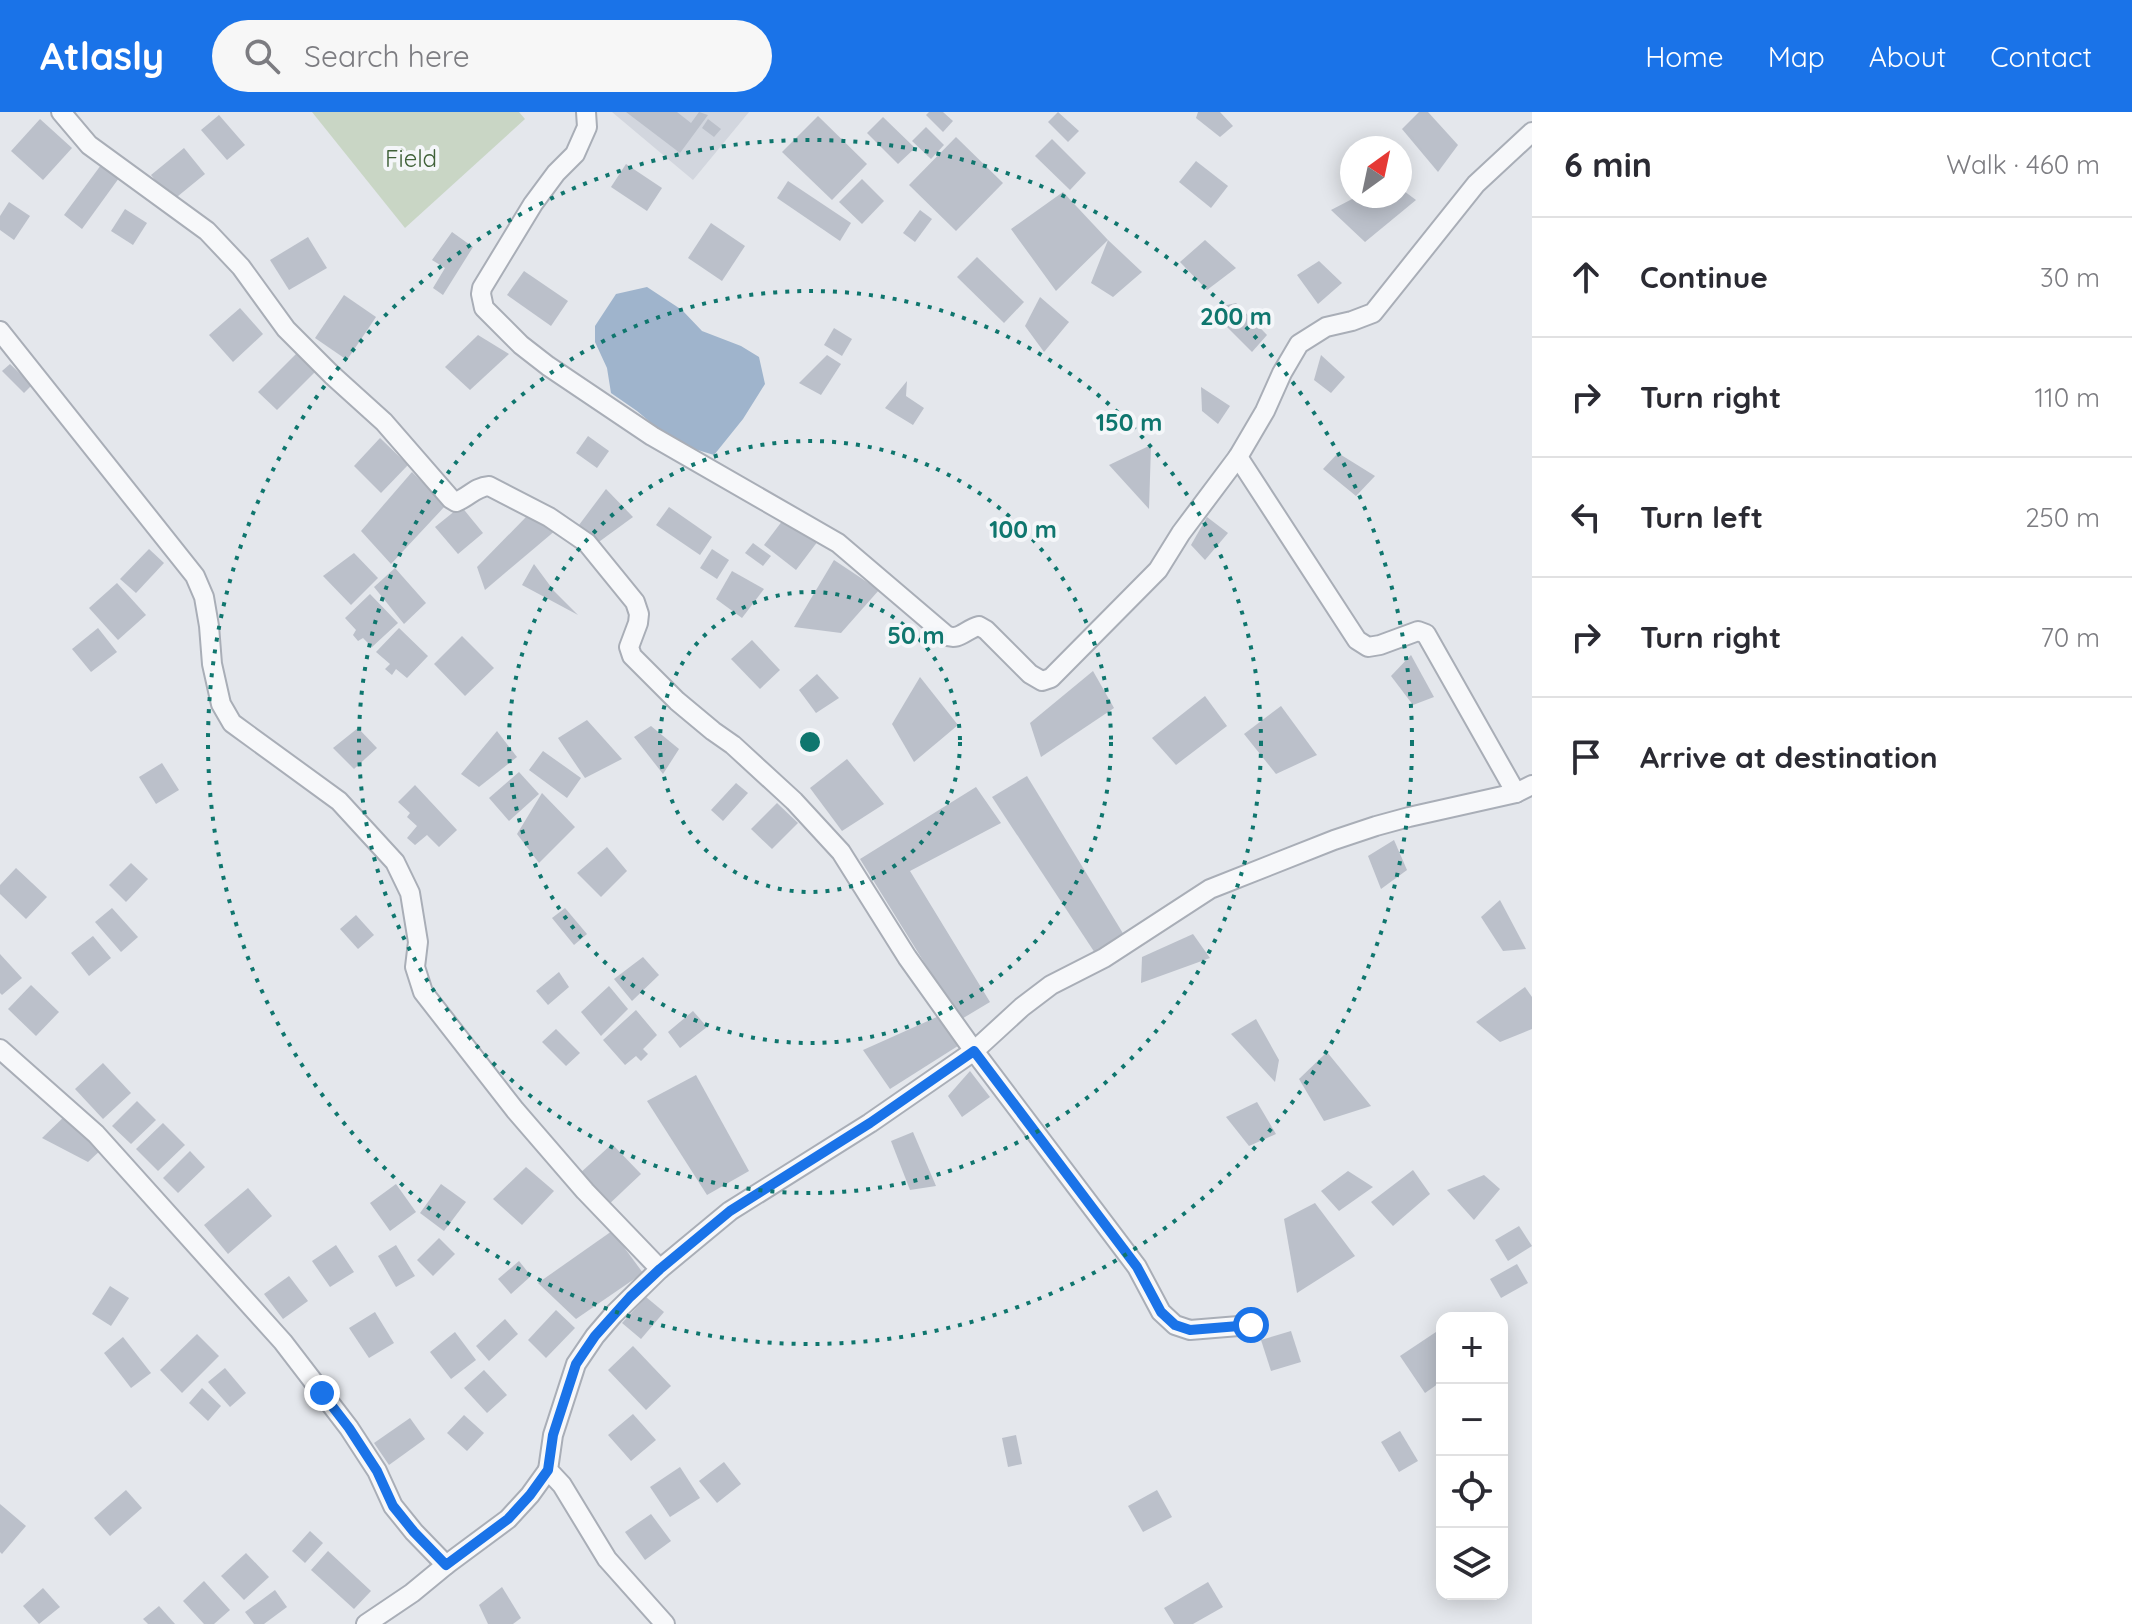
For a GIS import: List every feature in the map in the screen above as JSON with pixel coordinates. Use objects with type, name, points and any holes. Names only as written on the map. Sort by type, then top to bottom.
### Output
[{"type":"street","points":[[61,112],[89,145],[207,231],[241,267],[286,329],[384,422],[451,499],[456,502],[479,487],[489,486],[549,517],[587,543],[635,602],[639,614],[629,647],[632,656],[698,720],[733,745],[784,791],[841,852],[907,957],[974,1051],[1137,1267],[1161,1312],[1175,1325],[1190,1330],[1251,1325]]},
{"type":"street","points":[[586,112],[587,127],[575,154],[533,204],[482,288],[484,308],[521,345],[618,414],[838,543],[946,635],[957,637],[979,626],[1030,674],[1042,681],[1051,678],[1158,570],[1181,533],[1238,457],[1299,344],[1326,327],[1373,313],[1476,184],[1532,132]]},
{"type":"street","points":[[0,331],[195,576],[207,611],[212,664],[221,704],[232,723],[339,801],[395,862],[410,893],[418,942],[415,967],[423,992],[474,1060],[575,1179],[660,1269]]},
{"type":"street","points":[[366,1624],[412,1593],[508,1519],[530,1495],[548,1470],[553,1435],[576,1364],[595,1336],[660,1269],[730,1211],[870,1123],[974,1051],[1051,985],[1104,958],[1210,889],[1376,826],[1524,789],[1426,634],[1418,631],[1368,647],[1357,640],[1238,457]]},
{"type":"street","points":[[0,1049],[96,1134],[283,1342],[349,1428],[377,1471],[393,1506],[446,1565]]},
{"type":"street","points":[[548,1470],[562,1485],[607,1559],[665,1624]]},
{"type":"shaded area","points":[[612,112],[749,112],[693,180]]},
{"type":"green space","name":"Field","points":[[312,112],[519,112],[525,119],[405,228]]},
{"type":"water","points":[[647,287],[682,310],[702,331],[741,346],[759,357],[765,384],[743,419],[714,455],[675,443],[611,393],[607,368],[595,342],[595,326],[616,294]]},
{"type":"building","points":[[626,112],[677,112],[691,123],[699,112],[708,115],[680,153]]},
{"type":"building","points":[[929,112],[943,112],[953,121],[943,132],[926,115]]},
{"type":"building","points":[[1058,112],[1079,131],[1068,142],[1048,122]]},
{"type":"building","points":[[1198,112],[1220,112],[1233,126],[1220,137],[1196,118]]},
{"type":"building","points":[[1419,112],[1428,112],[1458,145],[1438,172],[1412,141],[1412,136],[1402,129]]},
{"type":"building","points":[[219,115],[245,145],[227,160],[201,130]]},
{"type":"building","points":[[818,116],[867,164],[832,200],[782,152]]},
{"type":"building","points":[[883,117],[915,148],[898,164],[867,133]]},
{"type":"building","points":[[40,119],[72,148],[43,180],[11,151]]},
{"type":"building","points":[[708,119],[721,129],[714,137],[702,128]]},
{"type":"building","points":[[926,127],[944,145],[931,159],[912,141]]},
{"type":"building","points":[[956,137],[1003,183],[956,231],[909,185]]},
{"type":"building","points":[[1052,139],[1086,173],[1070,190],[1035,156]]},
{"type":"building","points":[[184,148],[205,174],[172,201],[151,175]]},
{"type":"building","points":[[1196,161],[1228,186],[1211,208],[1179,182]]},
{"type":"building","points":[[626,164],[662,188],[647,211],[611,187]]},
{"type":"building","points":[[101,165],[119,178],[82,229],[64,215]]},
{"type":"building","points":[[862,179],[884,201],[862,224],[839,202]]},
{"type":"building","points":[[788,181],[851,223],[840,241],[777,198]]},
{"type":"building","points":[[1063,192],[1108,240],[1056,291],[1011,229]]},
{"type":"building","points":[[9,202],[30,216],[14,240],[0,230],[0,216]]},
{"type":"building","points":[[1340,205],[1340,208],[1406,208],[1365,242],[1331,210]]},
{"type":"building","points":[[125,209],[147,223],[133,245],[111,231]]},
{"type":"building","points":[[920,210],[932,219],[915,242],[903,233]]},
{"type":"building","points":[[711,223],[745,246],[722,281],[688,258]]},
{"type":"building","points":[[452,232],[473,247],[443,295],[433,288],[445,268],[432,260]]},
{"type":"building","points":[[308,237],[327,268],[289,290],[270,260]]},
{"type":"building","points":[[1108,240],[1142,272],[1113,297],[1091,283]]},
{"type":"building","points":[[1205,240],[1236,268],[1207,290],[1180,262]]},
{"type":"building","points":[[977,257],[1024,302],[1004,323],[957,277]]},
{"type":"building","points":[[1319,261],[1342,283],[1318,304],[1297,275]]},
{"type":"building","points":[[524,271],[568,301],[551,326],[507,295]]},
{"type":"building","points":[[344,295],[376,317],[347,360],[315,338]]},
{"type":"building","points":[[1040,297],[1069,322],[1044,352],[1025,326]]},
{"type":"building","points":[[1236,303],[1267,335],[1252,352],[1209,309]]},
{"type":"building","points":[[240,308],[263,334],[233,362],[209,335]]},
{"type":"building","points":[[834,328],[852,339],[842,356],[824,345]]},
{"type":"building","points":[[478,335],[509,354],[470,390],[445,367]]},
{"type":"building","points":[[297,353],[316,371],[277,410],[258,392]]},
{"type":"building","points":[[827,355],[841,364],[821,395],[799,383]]},
{"type":"building","points":[[1321,355],[1345,377],[1331,393],[1314,380]]},
{"type":"building","points":[[10,364],[32,385],[24,393],[2,371]]},
{"type":"building","points":[[907,381],[906,396],[924,408],[913,425],[885,408]]},
{"type":"building","points":[[1201,387],[1230,406],[1218,424],[1202,411]]},
{"type":"building","points":[[588,436],[609,451],[597,468],[576,453]]},
{"type":"building","points":[[380,438],[408,465],[381,493],[354,466]]},
{"type":"building","points":[[1151,445],[1149,509],[1109,465]]},
{"type":"building","points":[[1338,453],[1375,476],[1356,496],[1323,469]]},
{"type":"building","points":[[412,472],[446,505],[391,564],[361,531]]},
{"type":"building","points":[[606,489],[633,517],[596,544],[576,529]]},
{"type":"building","points":[[461,506],[483,533],[458,554],[435,527]]},
{"type":"building","points":[[669,507],[712,537],[700,555],[656,525]]},
{"type":"building","points":[[527,516],[556,530],[485,590],[477,567]]},
{"type":"building","points":[[786,516],[818,541],[796,570],[764,545]]},
{"type":"building","points":[[1207,517],[1228,533],[1205,560],[1191,545]]},
{"type":"building","points":[[753,543],[771,556],[763,566],[745,553]]},
{"type":"building","points":[[149,549],[164,563],[136,593],[120,579]]},
{"type":"building","points":[[712,549],[729,560],[717,579],[700,568]]},
{"type":"building","points":[[354,553],[378,578],[351,605],[323,576]]},
{"type":"building","points":[[834,560],[879,590],[841,633],[794,627]]},
{"type":"building","points":[[534,564],[554,591],[578,615],[522,585]]},
{"type":"building","points":[[395,568],[426,603],[404,624],[374,587]]},
{"type":"building","points":[[732,571],[764,589],[742,618],[716,599]]},
{"type":"building","points":[[117,583],[146,615],[118,640],[89,608]]},
{"type":"building","points":[[370,594],[398,623],[372,647],[363,638],[358,641],[353,635],[356,630],[345,618]]},
{"type":"building","points":[[98,628],[117,652],[91,672],[72,649]]},
{"type":"building","points":[[399,628],[428,656],[407,678],[396,669],[392,675],[385,669],[390,664],[376,652]]},
{"type":"building","points":[[462,636],[494,668],[465,696],[434,664]]},
{"type":"building","points":[[752,640],[780,670],[760,689],[731,659]]},
{"type":"building","points":[[1411,655],[1434,697],[1413,705],[1391,676]]},
{"type":"building","points":[[1093,671],[1114,708],[1041,757],[1030,723]]},
{"type":"building","points":[[817,674],[839,698],[816,713],[799,690]]},
{"type":"building","points":[[920,677],[958,725],[914,762],[892,724]]},
{"type":"building","points":[[1205,696],[1227,726],[1176,765],[1152,738]]},
{"type":"building","points":[[1281,706],[1317,755],[1276,774],[1244,734]]},
{"type":"building","points":[[587,720],[622,759],[585,778],[558,738]]},
{"type":"building","points":[[651,726],[679,749],[663,774],[634,737]]},
{"type":"building","points":[[358,728],[377,748],[354,769],[333,748]]},
{"type":"building","points":[[497,731],[517,757],[479,787],[461,774]]},
{"type":"building","points":[[543,751],[581,778],[567,798],[529,770]]},
{"type":"building","points":[[847,759],[884,804],[842,831],[810,788]]},
{"type":"building","points":[[162,763],[179,790],[156,804],[139,777]]},
{"type":"building","points":[[519,772],[539,794],[509,821],[489,798]]},
{"type":"building","points":[[1027,776],[1124,935],[1095,953],[992,797]]},
{"type":"building","points":[[736,783],[748,793],[723,821],[711,810]]},
{"type":"building","points":[[415,785],[457,830],[439,847],[427,835],[415,845],[407,838],[417,826],[407,817],[410,813],[398,802]]},
{"type":"building","points":[[976,787],[1001,823],[910,871],[990,1002],[960,1020],[860,859]]},
{"type":"building","points":[[542,793],[575,827],[539,863],[517,834]]},
{"type":"building","points":[[777,803],[798,823],[772,849],[751,829]]},
{"type":"building","points":[[1394,840],[1407,870],[1381,889],[1368,856]]},
{"type":"building","points":[[607,847],[627,871],[601,897],[577,873]]},
{"type":"building","points":[[131,863],[148,879],[126,902],[109,885]]},
{"type":"building","points":[[16,868],[47,897],[26,919],[0,894],[0,885]]},
{"type":"building","points":[[1500,900],[1526,949],[1503,951],[1481,917]]},
{"type":"building","points":[[112,908],[138,937],[121,952],[95,922]]},
{"type":"building","points":[[565,908],[587,934],[574,945],[552,918]]},
{"type":"building","points":[[356,915],[374,935],[358,949],[340,929]]},
{"type":"building","points":[[1193,934],[1210,958],[1141,983],[1142,957]]},
{"type":"building","points":[[93,936],[111,958],[89,976],[71,953]]},
{"type":"building","points":[[0,954],[22,978],[2,995],[0,993]]},
{"type":"building","points":[[643,957],[659,975],[632,1001],[614,979]]},
{"type":"building","points":[[559,972],[569,987],[548,1005],[536,991]]},
{"type":"building","points":[[31,985],[59,1012],[36,1036],[8,1009]]},
{"type":"building","points":[[609,986],[628,1009],[601,1036],[581,1012]]},
{"type":"building","points":[[1525,987],[1532,997],[1532,1029],[1500,1042],[1476,1022]]},
{"type":"building","points":[[636,1010],[657,1035],[643,1049],[648,1054],[641,1061],[636,1056],[625,1065],[603,1040]]},
{"type":"building","points":[[693,1011],[707,1027],[680,1048],[668,1032]]},
{"type":"building","points":[[939,1016],[961,1044],[890,1089],[863,1050]]},
{"type":"building","points":[[1256,1019],[1279,1060],[1275,1082],[1231,1034]]},
{"type":"building","points":[[556,1029],[580,1053],[566,1066],[542,1042]]},
{"type":"building","points":[[1327,1052],[1371,1106],[1324,1121],[1299,1079]]},
{"type":"building","points":[[103,1063],[131,1093],[103,1119],[75,1089]]},
{"type":"building","points":[[970,1071],[990,1097],[962,1117],[948,1096]]},
{"type":"building","points":[[696,1075],[749,1171],[707,1195],[647,1101]]},
{"type":"building","points":[[137,1101],[156,1120],[131,1144],[112,1126]]},
{"type":"building","points":[[1257,1102],[1276,1134],[1249,1146],[1226,1117]]},
{"type":"building","points":[[68,1113],[104,1147],[88,1162],[42,1138]]},
{"type":"building","points":[[163,1123],[185,1145],[158,1171],[136,1149]]},
{"type":"building","points":[[913,1132],[936,1186],[910,1190],[891,1141]]},
{"type":"building","points":[[612,1144],[641,1174],[606,1207],[578,1175]]},
{"type":"building","points":[[190,1151],[205,1167],[178,1193],[163,1178]]},
{"type":"building","points":[[526,1167],[554,1191],[522,1225],[493,1199]]},
{"type":"building","points":[[1413,1170],[1430,1194],[1393,1226],[1371,1202]]},
{"type":"building","points":[[1348,1171],[1373,1187],[1339,1211],[1321,1191]]},
{"type":"building","points":[[1484,1175],[1500,1189],[1474,1220],[1447,1190]]},
{"type":"building","points":[[396,1184],[416,1212],[390,1231],[370,1203]]},
{"type":"building","points":[[441,1184],[466,1202],[444,1231],[420,1213]]},
{"type":"building","points":[[248,1188],[272,1216],[228,1254],[204,1225]]},
{"type":"building","points":[[1315,1203],[1355,1256],[1297,1293],[1284,1219]]},
{"type":"building","points":[[1519,1226],[1532,1246],[1508,1261],[1495,1240]]},
{"type":"building","points":[[612,1231],[643,1273],[576,1319],[538,1283]]},
{"type":"building","points":[[439,1238],[455,1254],[433,1276],[417,1260]]},
{"type":"building","points":[[336,1245],[354,1272],[330,1287],[312,1261]]},
{"type":"building","points":[[396,1245],[415,1276],[396,1287],[378,1256]]},
{"type":"building","points":[[519,1261],[531,1276],[511,1294],[498,1279]]},
{"type":"building","points":[[1517,1264],[1528,1283],[1501,1298],[1490,1279]]},
{"type":"building","points":[[289,1276],[308,1301],[283,1319],[264,1294]]},
{"type":"building","points":[[110,1286],[129,1298],[111,1326],[92,1314]]},
{"type":"building","points":[[646,1297],[664,1312],[641,1339],[622,1323]]},
{"type":"building","points":[[556,1310],[575,1328],[546,1358],[528,1340]]},
{"type":"building","points":[[375,1312],[394,1343],[369,1358],[349,1328]]},
{"type":"building","points":[[505,1319],[518,1334],[489,1361],[476,1346]]},
{"type":"building","points":[[1291,1331],[1301,1362],[1271,1371],[1261,1340]]},
{"type":"building","points":[[455,1332],[476,1360],[451,1379],[430,1352]]},
{"type":"building","points":[[1436,1332],[1436,1385],[1425,1393],[1400,1356]]},
{"type":"building","points":[[197,1334],[219,1356],[182,1393],[160,1370]]},
{"type":"building","points":[[123,1337],[151,1373],[131,1388],[104,1353]]},
{"type":"building","points":[[633,1346],[671,1386],[646,1410],[608,1370]]},
{"type":"building","points":[[225,1368],[246,1393],[230,1407],[208,1382]]},
{"type":"building","points":[[484,1370],[507,1395],[487,1413],[464,1388]]},
{"type":"building","points":[[202,1388],[221,1406],[208,1421],[189,1403]]},
{"type":"building","points":[[633,1414],[656,1440],[631,1461],[608,1435]]},
{"type":"building","points":[[464,1415],[484,1433],[467,1451],[447,1433]]},
{"type":"building","points":[[410,1418],[425,1439],[389,1465],[374,1443]]},
{"type":"building","points":[[1400,1431],[1418,1461],[1399,1472],[1381,1442]]},
{"type":"building","points":[[1016,1435],[1022,1464],[1008,1467],[1002,1438]]},
{"type":"building","points":[[724,1462],[741,1484],[717,1503],[699,1481]]},
{"type":"building","points":[[680,1467],[700,1498],[670,1517],[650,1487]]},
{"type":"building","points":[[126,1490],[142,1508],[110,1536],[94,1518]]},
{"type":"building","points":[[1157,1490],[1172,1517],[1143,1532],[1128,1506]]},
{"type":"building","points":[[0,1504],[26,1526],[2,1554],[0,1552]]},
{"type":"building","points":[[651,1514],[671,1541],[645,1560],[625,1532]]},
{"type":"building","points":[[310,1531],[323,1543],[305,1563],[292,1551]]},
{"type":"building","points":[[328,1551],[371,1591],[354,1609],[311,1570]]},
{"type":"building","points":[[246,1553],[269,1577],[244,1600],[221,1576]]},
{"type":"building","points":[[204,1581],[230,1610],[214,1624],[204,1624],[183,1601]]},
{"type":"building","points":[[1208,1582],[1223,1607],[1193,1624],[1174,1624],[1164,1608]]},
{"type":"building","points":[[502,1587],[521,1618],[513,1624],[488,1624],[479,1605]]},
{"type":"building","points":[[43,1588],[60,1607],[39,1624],[23,1606]]},
{"type":"building","points":[[275,1590],[287,1607],[264,1624],[254,1624],[245,1612]]},
{"type":"building","points":[[159,1606],[175,1624],[148,1624],[143,1619]]},
{"type":"route","points":[[322,1393],[377,1471],[393,1506],[446,1565],[508,1519],[548,1470],[553,1435],[576,1364],[595,1336],[630,1297],[730,1211],[870,1123],[974,1051],[1137,1267],[1161,1312],[1175,1325],[1190,1330],[1251,1325]]}]
